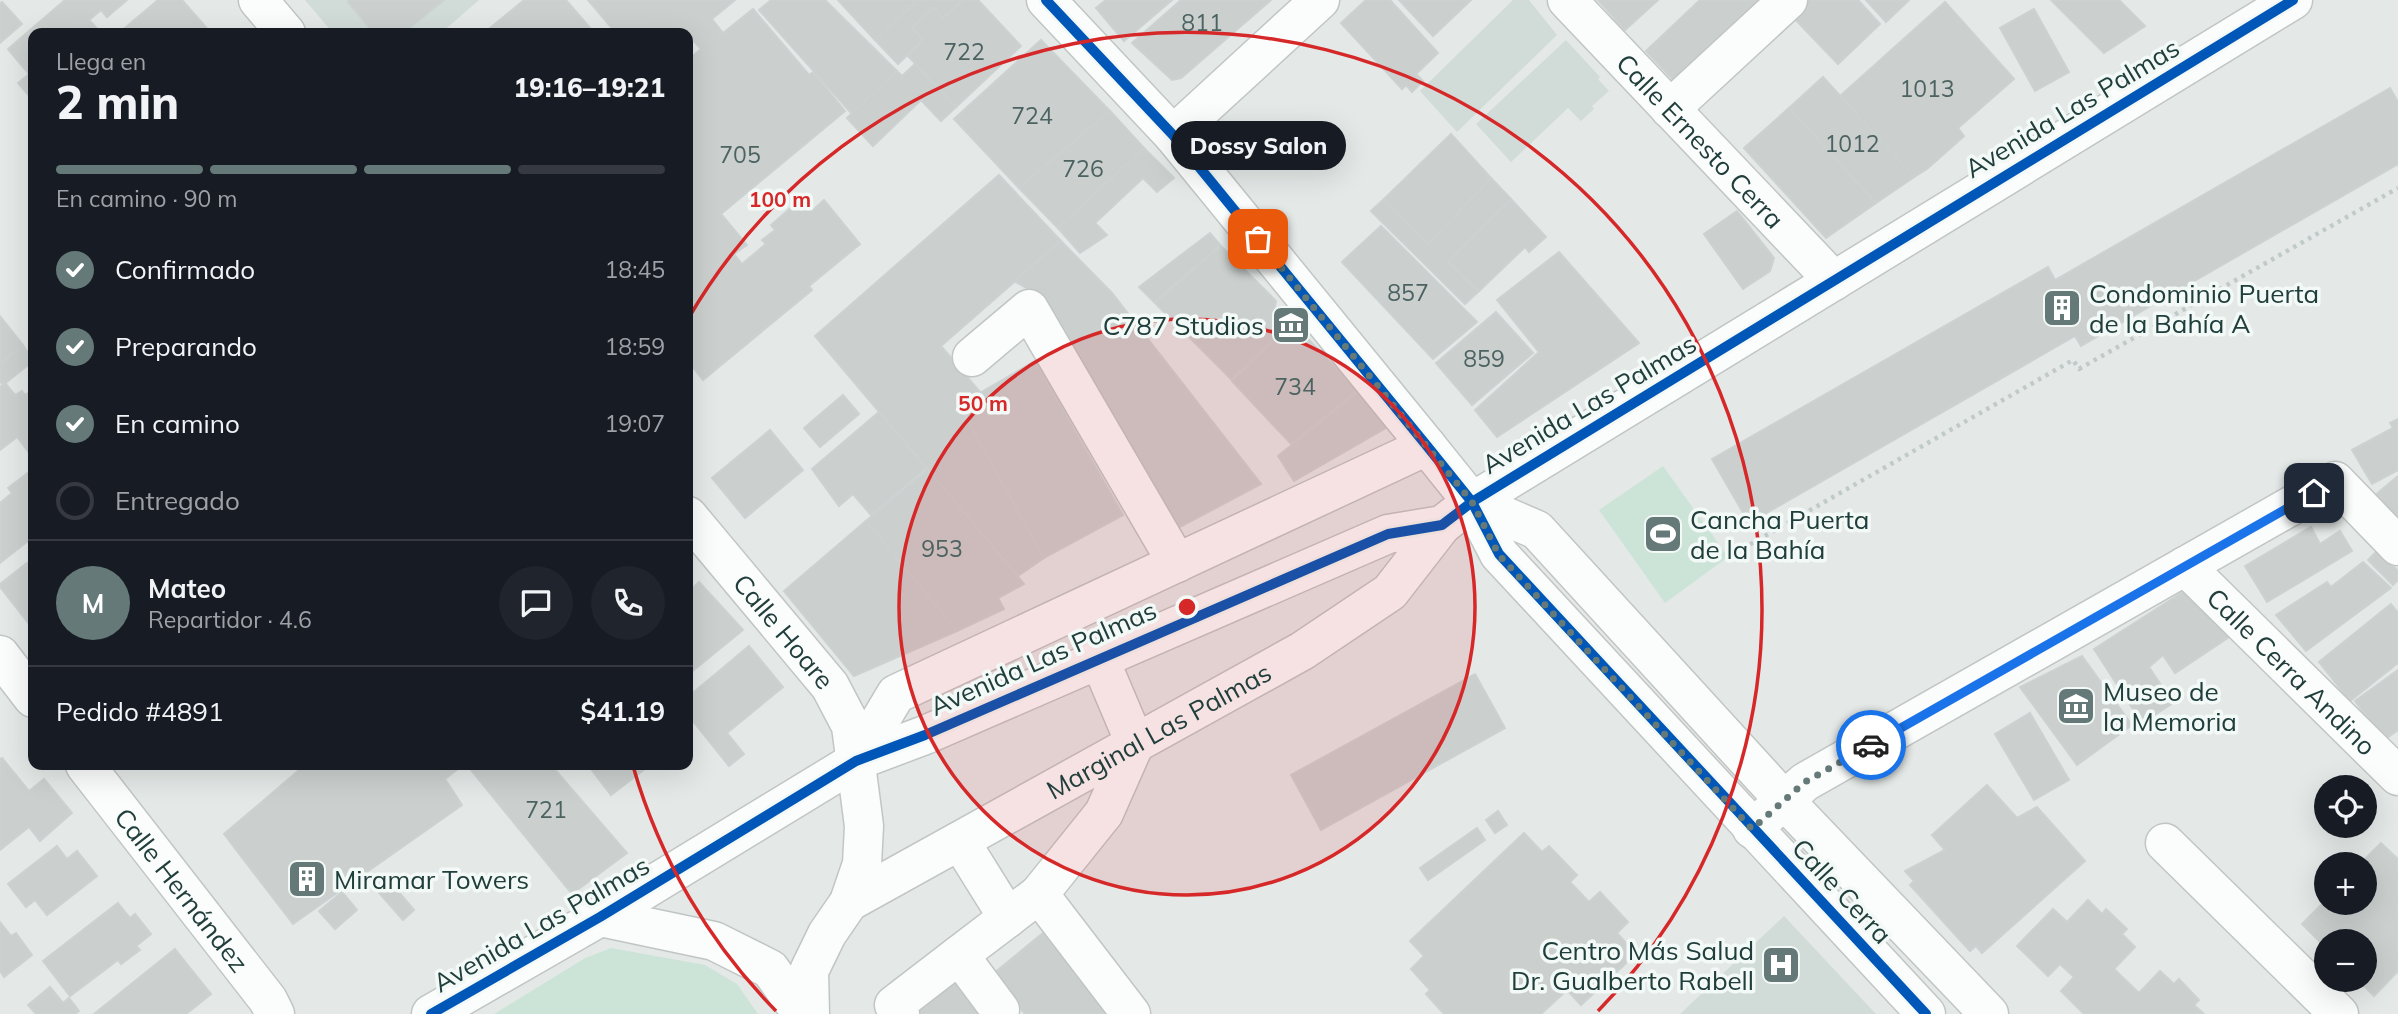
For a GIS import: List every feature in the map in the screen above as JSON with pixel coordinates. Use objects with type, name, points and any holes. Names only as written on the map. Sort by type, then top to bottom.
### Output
[{"type":"street","points":[[258,0],[282,28]]},
{"type":"street","name":"Calle Cerra","points":[[1046,0],[1173,135],[1427,446],[1472,502],[1499,555],[1926,1014]]},
{"type":"street","points":[[1173,135],[1320,0]]},
{"type":"street","name":"Calle Ernesto Cerra","points":[[1567,0],[1834,281]]},
{"type":"street","points":[[1670,110],[1788,0]]},
{"type":"street","name":"Avenida Las Palmas","points":[[431,1014],[600,918],[856,761],[925,735],[1388,534],[1442,525],[1472,502],[2285,2]]},
{"type":"street","points":[[972,357],[1029,309],[1177,563]]},
{"type":"street","points":[[856,761],[896,694],[1427,446]]},
{"type":"street","name":"Calle Cerra Andino","points":[[1752,829],[1805,782],[2335,481],[2398,546]]},
{"type":"street","name":"Calle Cerra","points":[[1472,502],[1537,530],[1783,799],[1989,1014]]},
{"type":"street","name":"Calle Hoare","points":[[693,522],[830,686],[851,726],[864,826],[862,864],[849,902]]},
{"type":"street","name":"Marginal Las Palmas","points":[[849,902],[1302,651],[1390,592],[1442,525]]},
{"type":"street","name":"Calle Cerra Andino","points":[[2185,566],[2398,776]]},
{"type":"street","points":[[0,655],[28,691]]},
{"type":"street","points":[[900,1014],[894,1005],[1039,894],[1104,813],[1135,743],[1098,658]]},
{"type":"street","name":"Calle Hernández","points":[[89,770],[260,989],[275,1014]]},
{"type":"street","points":[[960,841],[1009,918]]},
{"type":"street","points":[[2165,843],[2339,1014]]},
{"type":"street","points":[[1039,894],[1131,1014]]},
{"type":"street","points":[[810,1014],[809,971],[827,934],[849,902]]},
{"type":"street","points":[[600,918],[714,941],[770,969],[802,1014]]},
{"type":"street","points":[[959,955],[989,1006]]},
{"type":"path","points":[[1728,557],[2073,360],[2078,369],[2398,188]]},
{"type":"shaded area","points":[[305,0],[479,0],[447,28],[329,28]]},
{"type":"shaded area","points":[[1513,0],[1529,0],[1557,35],[1457,132],[1420,91]]},
{"type":"shaded area","points":[[1566,40],[1600,77],[1598,79],[1609,91],[1592,106],[1594,109],[1581,121],[1568,108],[1511,162],[1476,124]]},
{"type":"shaded area","name":"Centro Más Salud Dr. Gualberto Rabell","points":[[1784,916],[1876,1014],[1680,1014]]},
{"type":"green space","name":"Cancha Puerta de la Bahía","points":[[1663,466],[1728,557],[1665,603],[1599,510]]},
{"type":"green space","points":[[611,948],[705,965],[737,984],[758,1014],[494,1014],[585,958]]},
{"type":"building","points":[[65,0],[127,0],[107,17],[101,10],[89,20],[96,28],[32,28]]},
{"type":"building","points":[[158,0],[182,0],[207,28],[125,28]]},
{"type":"building","points":[[444,0],[409,28],[370,28],[348,2]]},
{"type":"building","points":[[524,0],[566,0],[590,28],[490,28]]},
{"type":"building","points":[[588,0],[735,0],[712,19],[723,33],[753,9],[809,75],[813,72],[845,111],[721,214],[747,245],[734,254],[742,264],[766,244],[762,240],[775,230],[771,225],[802,198],[813,210],[824,200],[860,244],[809,286],[812,290],[703,380],[693,367],[693,56],[701,49],[693,40],[693,28],[612,28]]},
{"type":"building","points":[[771,0],[825,0],[897,71],[852,114],[759,10]]},
{"type":"building","points":[[838,0],[918,0],[875,40]]},
{"type":"building","points":[[918,0],[963,0],[943,18],[933,8],[912,27],[923,40],[898,64],[875,40]]},
{"type":"building","points":[[963,0],[978,0],[1021,46],[956,107],[908,56],[923,40],[912,27],[933,8],[943,18]]},
{"type":"building","points":[[1106,0],[1172,0],[1124,41],[1096,8]]},
{"type":"building","points":[[1181,0],[1271,0],[1181,78],[1172,80],[1132,43]]},
{"type":"building","points":[[1366,0],[1390,0],[1438,53],[1416,74],[1423,81],[1412,92],[1406,85],[1402,89],[1341,23]]},
{"type":"building","points":[[1399,0],[1471,0],[1433,36]]},
{"type":"building","points":[[1598,0],[1658,0],[1625,30]]},
{"type":"building","points":[[1700,0],[1772,0],[1680,87],[1646,51]]},
{"type":"building","points":[[1804,0],[1858,0],[1880,24],[1838,64],[1790,14]]},
{"type":"building","points":[[1866,0],[1909,0],[1886,22]]},
{"type":"building","points":[[2051,0],[2119,0],[2145,26],[2104,53]]},
{"type":"building","points":[[2,2],[22,24],[0,43],[0,4]]},
{"type":"building","points":[[1945,2],[2014,79],[1958,128],[1964,136],[1914,177],[1840,96]]},
{"type":"building","points":[[2034,9],[2069,72],[2035,91],[2000,28]]},
{"type":"building","points":[[28,32],[28,73],[8,49]]},
{"type":"building","points":[[1041,40],[1110,111],[1019,188],[954,119]]},
{"type":"building","points":[[915,64],[956,107],[941,121],[921,100],[873,146],[847,118],[897,71],[902,76]]},
{"type":"building","points":[[28,75],[28,94],[18,83]]},
{"type":"building","points":[[1823,77],[1914,177],[1876,203],[1789,108]]},
{"type":"building","name":"Condominio Puerta de la Bahía A","points":[[2390,88],[2398,102],[2398,164],[2081,346],[2075,336],[1749,523],[1712,459],[2048,267],[2055,280]]},
{"type":"building","points":[[1789,108],[1876,203],[1826,238],[1744,148]]},
{"type":"building","points":[[1110,111],[1144,148],[1058,228],[1019,188]]},
{"type":"building","points":[[1451,134],[1491,178],[1428,244],[1384,199]]},
{"type":"building","points":[[1144,148],[1174,178],[1157,192],[1143,178],[1095,223],[1107,235],[1080,253],[1058,228]]},
{"type":"building","points":[[999,175],[1061,241],[941,346],[980,392],[959,405],[1044,558],[1018,576],[815,336]]},
{"type":"building","points":[[1491,178],[1511,199],[1448,262],[1479,291],[1465,304],[1371,211],[1384,199],[1428,244]]},
{"type":"building","points":[[1511,199],[1546,237],[1529,252],[1525,247],[1479,291],[1448,262]]},
{"type":"building","points":[[1737,211],[1774,258],[1770,271],[1743,289],[1704,234]]},
{"type":"building","points":[[1381,226],[1477,322],[1433,359],[1342,262]]},
{"type":"building","points":[[1210,233],[1220,245],[1154,302],[1139,287]]},
{"type":"building","points":[[1061,241],[1112,293],[1261,484],[1178,528],[1042,297],[1014,281]]},
{"type":"building","points":[[1221,246],[1276,301],[1274,310],[1288,326],[1231,379],[1155,303]]},
{"type":"building","points":[[1559,252],[1639,343],[1497,437],[1475,410],[1539,352],[1497,300]]},
{"type":"building","points":[[1496,312],[1533,353],[1472,405],[1436,363]]},
{"type":"building","points":[[0,316],[23,345],[0,364]]},
{"type":"building","points":[[1288,326],[1298,328],[1357,391],[1291,444],[1232,381]]},
{"type":"building","points":[[23,345],[28,353],[28,365],[3,385],[0,381],[0,364]]},
{"type":"building","points":[[1035,361],[1123,515],[1044,558],[959,405]]},
{"type":"building","points":[[5,383],[15,395],[22,391],[25,395],[28,393],[28,451],[17,437],[0,450],[0,387]]},
{"type":"building","points":[[1367,385],[1398,421],[1294,481],[1278,456]]},
{"type":"building","points":[[843,395],[859,414],[820,447],[804,428]]},
{"type":"building","points":[[879,412],[926,468],[871,515],[853,494],[839,506],[812,469]]},
{"type":"building","points":[[2398,419],[2398,470],[2372,484],[2352,450],[2393,428],[2390,423]]},
{"type":"building","points":[[770,430],[803,470],[745,518],[712,478]]},
{"type":"building","points":[[928,469],[1024,584],[998,598],[1004,609],[957,631],[866,521]]},
{"type":"building","points":[[28,473],[28,541],[0,563],[0,503],[12,493],[8,488]]},
{"type":"building","points":[[2398,476],[2398,523],[2374,496]]},
{"type":"building","points":[[866,521],[957,631],[854,676],[784,591]]},
{"type":"building","points":[[2311,527],[2320,544],[2340,531],[2352,551],[2267,602],[2245,566]]},
{"type":"building","points":[[2378,550],[2398,571],[2398,580],[2393,585],[2368,560]]},
{"type":"building","points":[[2363,562],[2391,588],[2306,651],[2276,615],[2327,582],[2331,587]]},
{"type":"building","points":[[27,563],[28,623],[0,587],[0,584]]},
{"type":"building","points":[[699,582],[743,630],[693,671],[693,588]]},
{"type":"building","points":[[2186,590],[2232,635],[2175,673],[2163,655],[2149,667],[2173,703],[2142,723],[2094,649]]},
{"type":"building","points":[[2391,604],[2398,613],[2398,663],[2350,701],[2319,662]]},
{"type":"building","points":[[749,646],[783,687],[727,733],[744,754],[729,766],[693,721],[693,693]]},
{"type":"building","name":"Museo de la Memoria","points":[[2082,656],[2132,725],[2077,765],[2020,687]]},
{"type":"building","points":[[2398,670],[2398,730],[2384,740],[2355,701]]},
{"type":"building","points":[[1475,674],[1505,728],[1321,830],[1291,775]]},
{"type":"building","points":[[2030,713],[2069,780],[2034,800],[1995,734]]},
{"type":"building","points":[[2,758],[29,791],[44,779],[72,813],[40,841],[29,827],[0,850],[0,759]]},
{"type":"building","name":"Miramar Towers","points":[[299,770],[457,770],[445,779],[462,805],[293,924],[224,834]]},
{"type":"building","name":"Miramar Towers","points":[[471,770],[555,770],[627,853],[572,894]]},
{"type":"building","points":[[592,770],[644,770],[611,795]]},
{"type":"building","points":[[1987,785],[2017,818],[2037,807],[2085,861],[1982,953],[1976,946],[1970,951],[1910,885],[1914,881],[1905,871],[1945,850],[1932,835]]},
{"type":"building","points":[[1498,811],[1507,825],[1495,833],[1486,820]]},
{"type":"building","points":[[1477,828],[1485,840],[1428,880],[1420,868]]},
{"type":"building","points":[[1524,833],[1542,852],[1549,846],[1577,875],[1570,882],[1589,902],[1600,892],[1628,922],[1617,933],[1636,954],[1581,1005],[1567,990],[1541,1014],[1444,1014],[1426,994],[1430,990],[1411,969],[1424,956],[1410,941]]},
{"type":"building","points":[[2381,843],[2398,859],[2398,971],[2374,996],[2370,992],[2377,992],[2377,929],[2314,929],[2314,936],[2302,924],[2314,912],[2314,915],[2377,915],[2377,852],[2372,852]]},
{"type":"building","points":[[57,846],[67,859],[77,851],[97,876],[47,915],[35,900],[26,907],[8,884]]},
{"type":"building","points":[[386,877],[414,910],[403,920],[374,887]]},
{"type":"building","points":[[342,892],[357,910],[335,929],[319,911]]},
{"type":"building","points":[[2088,900],[2102,914],[2106,909],[2127,929],[2122,934],[2135,947],[2114,969],[2139,993],[2160,971],[2174,984],[2179,979],[2199,1000],[2194,1005],[2204,1014],[2084,1014],[2061,991],[2074,977],[2060,964],[2048,976],[2017,946],[2053,909],[2067,922]]},
{"type":"building","points":[[118,903],[130,918],[135,914],[151,934],[136,946],[140,950],[121,964],[118,960],[70,996],[43,961]]},
{"type":"building","points":[[0,922],[11,936],[16,933],[32,955],[4,977],[0,971]]},
{"type":"building","points":[[1043,933],[1110,1014],[1025,1014],[993,974]]},
{"type":"building","points":[[175,949],[211,994],[186,1014],[94,1014]]},
{"type":"building","points":[[951,979],[979,1014],[907,1014]]},
{"type":"building","points":[[50,987],[63,1003],[69,998],[79,1011],[75,1014],[36,1014],[28,1005]]},
{"type":"cycle path","points":[[1046,0],[1173,135],[1472,502],[1499,554],[1926,1014]]},
{"type":"cycle path","points":[[431,1014],[600,917],[856,761],[925,735],[1388,534],[1442,525],[1472,502],[2293,0]]},
{"type":"way so far","points":[[1258,239],[1472,502],[1499,555],[1752,829],[1805,782],[1871,745]]},
{"type":"place","name":"Dossy Salon","points":[[1258,239]]},
{"type":"place","name":"Condominio Puerta de la Bahía A","points":[[2062,308]]},
{"type":"place","name":"C787 Studios","points":[[1291,325]]},
{"type":"place","name":"Cancha Puerta de la Bahía","points":[[1663,534]]},
{"type":"place","name":"Museo de la Memoria","points":[[2076,706]]},
{"type":"place","name":"Miramar Towers","points":[[307,879]]},
{"type":"place","name":"Centro Más Salud Dr. Gualberto Rabell","points":[[1781,965]]},
{"type":"route","points":[[1871,745],[2314,493]]}]
